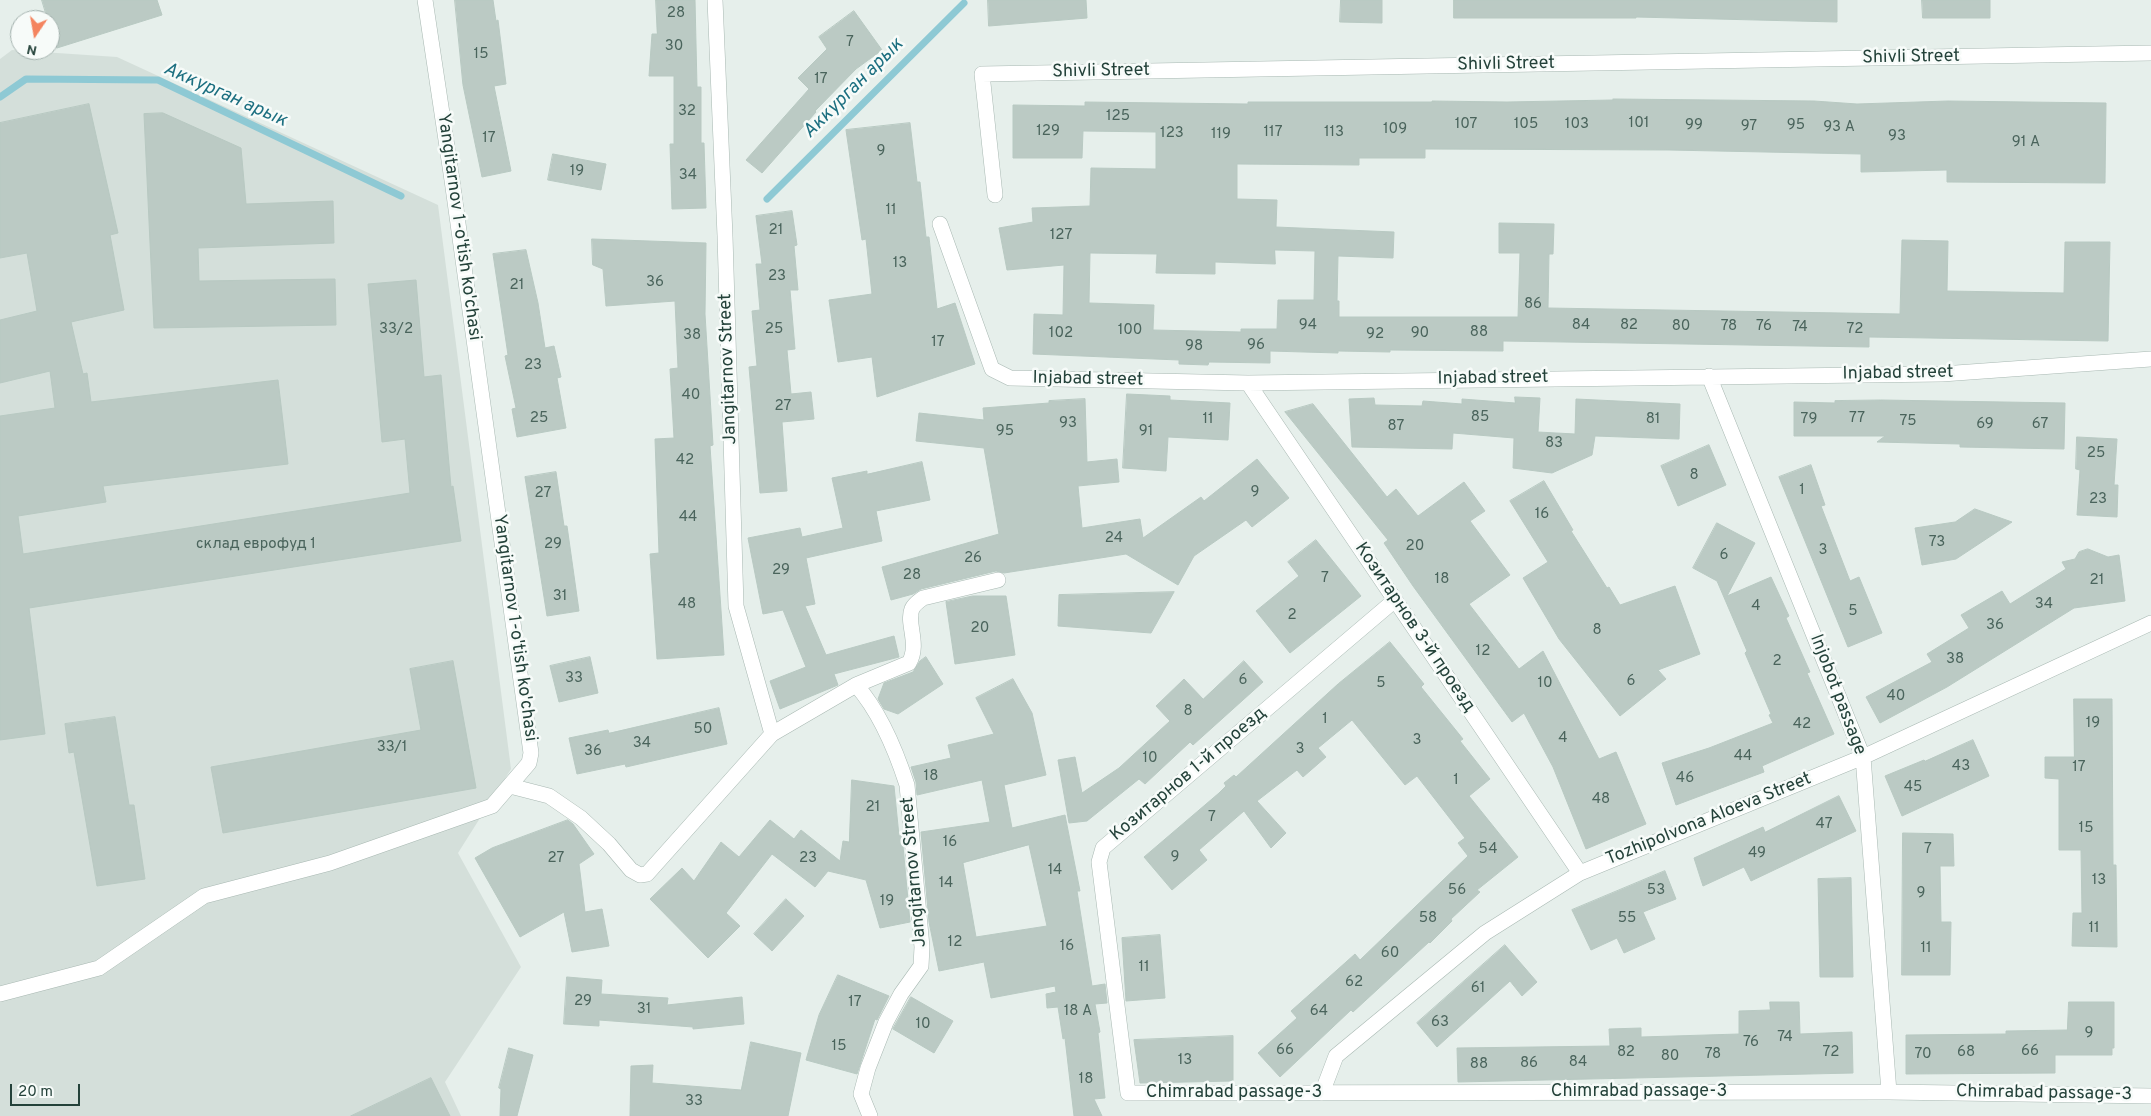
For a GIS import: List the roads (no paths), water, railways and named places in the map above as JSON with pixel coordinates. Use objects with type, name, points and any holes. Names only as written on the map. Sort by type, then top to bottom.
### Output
[{"type":"street","name":"Yangitarnov 1-o'tish ko'chasi","points":[[0,994],[99,968],[204,896],[330,863],[492,806],[530,763],[531,753],[452,180],[425,0]]},
{"type":"street","name":"Jangitarnov Street","points":[[715,0],[736,606],[772,734]]},
{"type":"street","name":"Shivli Street","points":[[995,195],[982,74],[2151,53]]},
{"type":"street","name":"Injаbаd street","points":[[940,224],[992,369],[1010,378],[1248,383],[1942,374],[2151,359]]},
{"type":"street","name":"Injobot passage","points":[[1709,376],[1863,757],[1889,1092]]},
{"type":"street","name":"Козитарнов 3-й проезд","points":[[1248,383],[1580,873]]},
{"type":"street","points":[[510,786],[549,796],[581,818],[609,844],[631,870],[640,875],[647,874],[772,734],[856,685],[909,663],[914,651],[911,610],[923,598],[998,580]]},
{"type":"street","name":"Козитарнов 1-й проезд","points":[[1128,1092],[1099,862],[1103,848],[1395,600]]},
{"type":"street","name":"Tozhipolvona Aloeva Street","points":[[1322,1093],[1336,1056],[1485,933],[1580,873],[1863,757],[2151,623]]},
{"type":"street","name":"Jangitarnov Street","points":[[856,685],[869,700],[901,767],[907,785],[922,947],[921,966],[901,994],[886,1022],[868,1068],[861,1094],[870,1116]]},
{"type":"street","name":"Chimrаbаd passage-3","points":[[1128,1092],[1889,1092],[2151,1096]]},
{"type":"waterway","name":"Аккурган арык","points":[[767,199],[964,3]]},
{"type":"waterway","name":"Аккурган арык","points":[[0,97],[26,79],[158,80],[401,196]]}]
